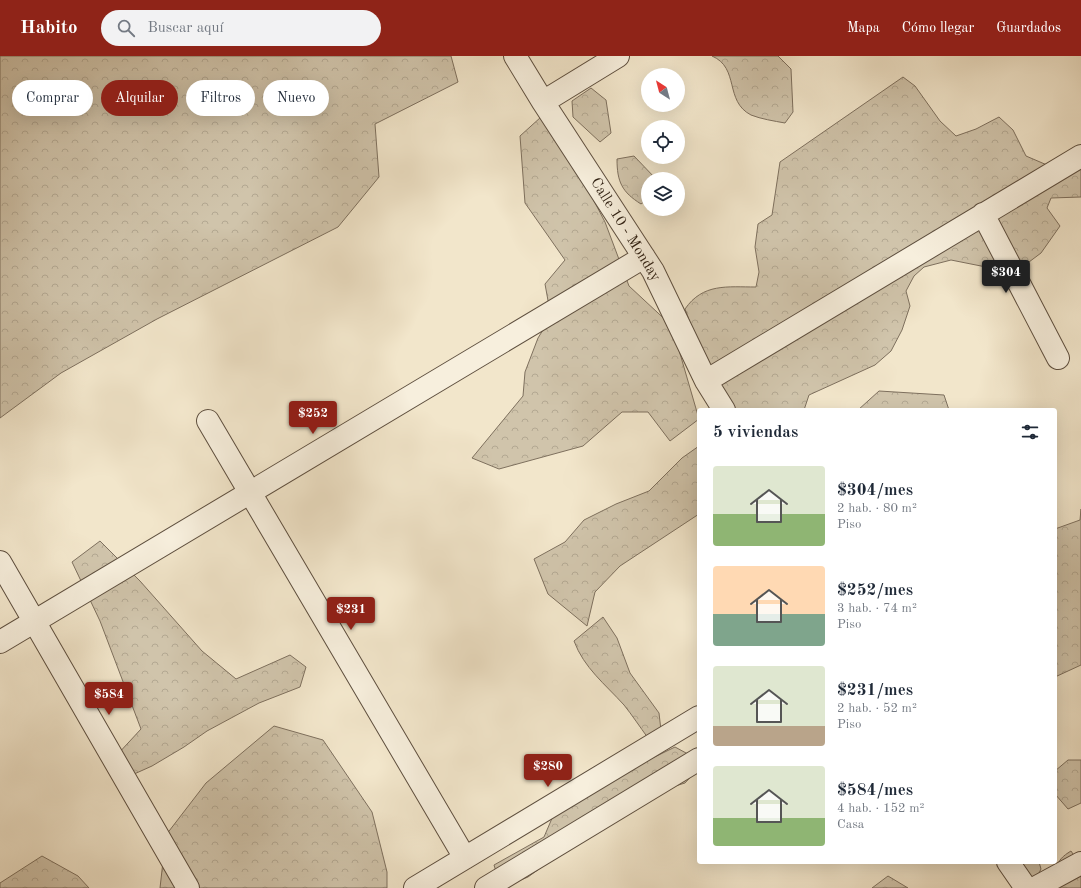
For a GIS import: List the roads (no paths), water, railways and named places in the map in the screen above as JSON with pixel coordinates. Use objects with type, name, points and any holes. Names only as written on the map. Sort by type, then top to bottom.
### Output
[{"type":"street","name":"Calle 10 - Monday","points":[[515,56],[543,102],[653,271],[706,381],[723,408]]},
{"type":"street","points":[[543,102],[618,56]]},
{"type":"street","points":[[706,381],[1081,156]]},
{"type":"street","points":[[983,214],[1058,358]]},
{"type":"street","points":[[0,642],[644,257]]},
{"type":"street","points":[[208,421],[465,858]]},
{"type":"street","points":[[0,562],[188,888]]},
{"type":"street","points":[[415,888],[697,718]]},
{"type":"street","points":[[486,888],[697,759]]},
{"type":"street","points":[[1035,888],[1081,863]]},
{"type":"street","points":[[1009,864],[1026,888]]}]
